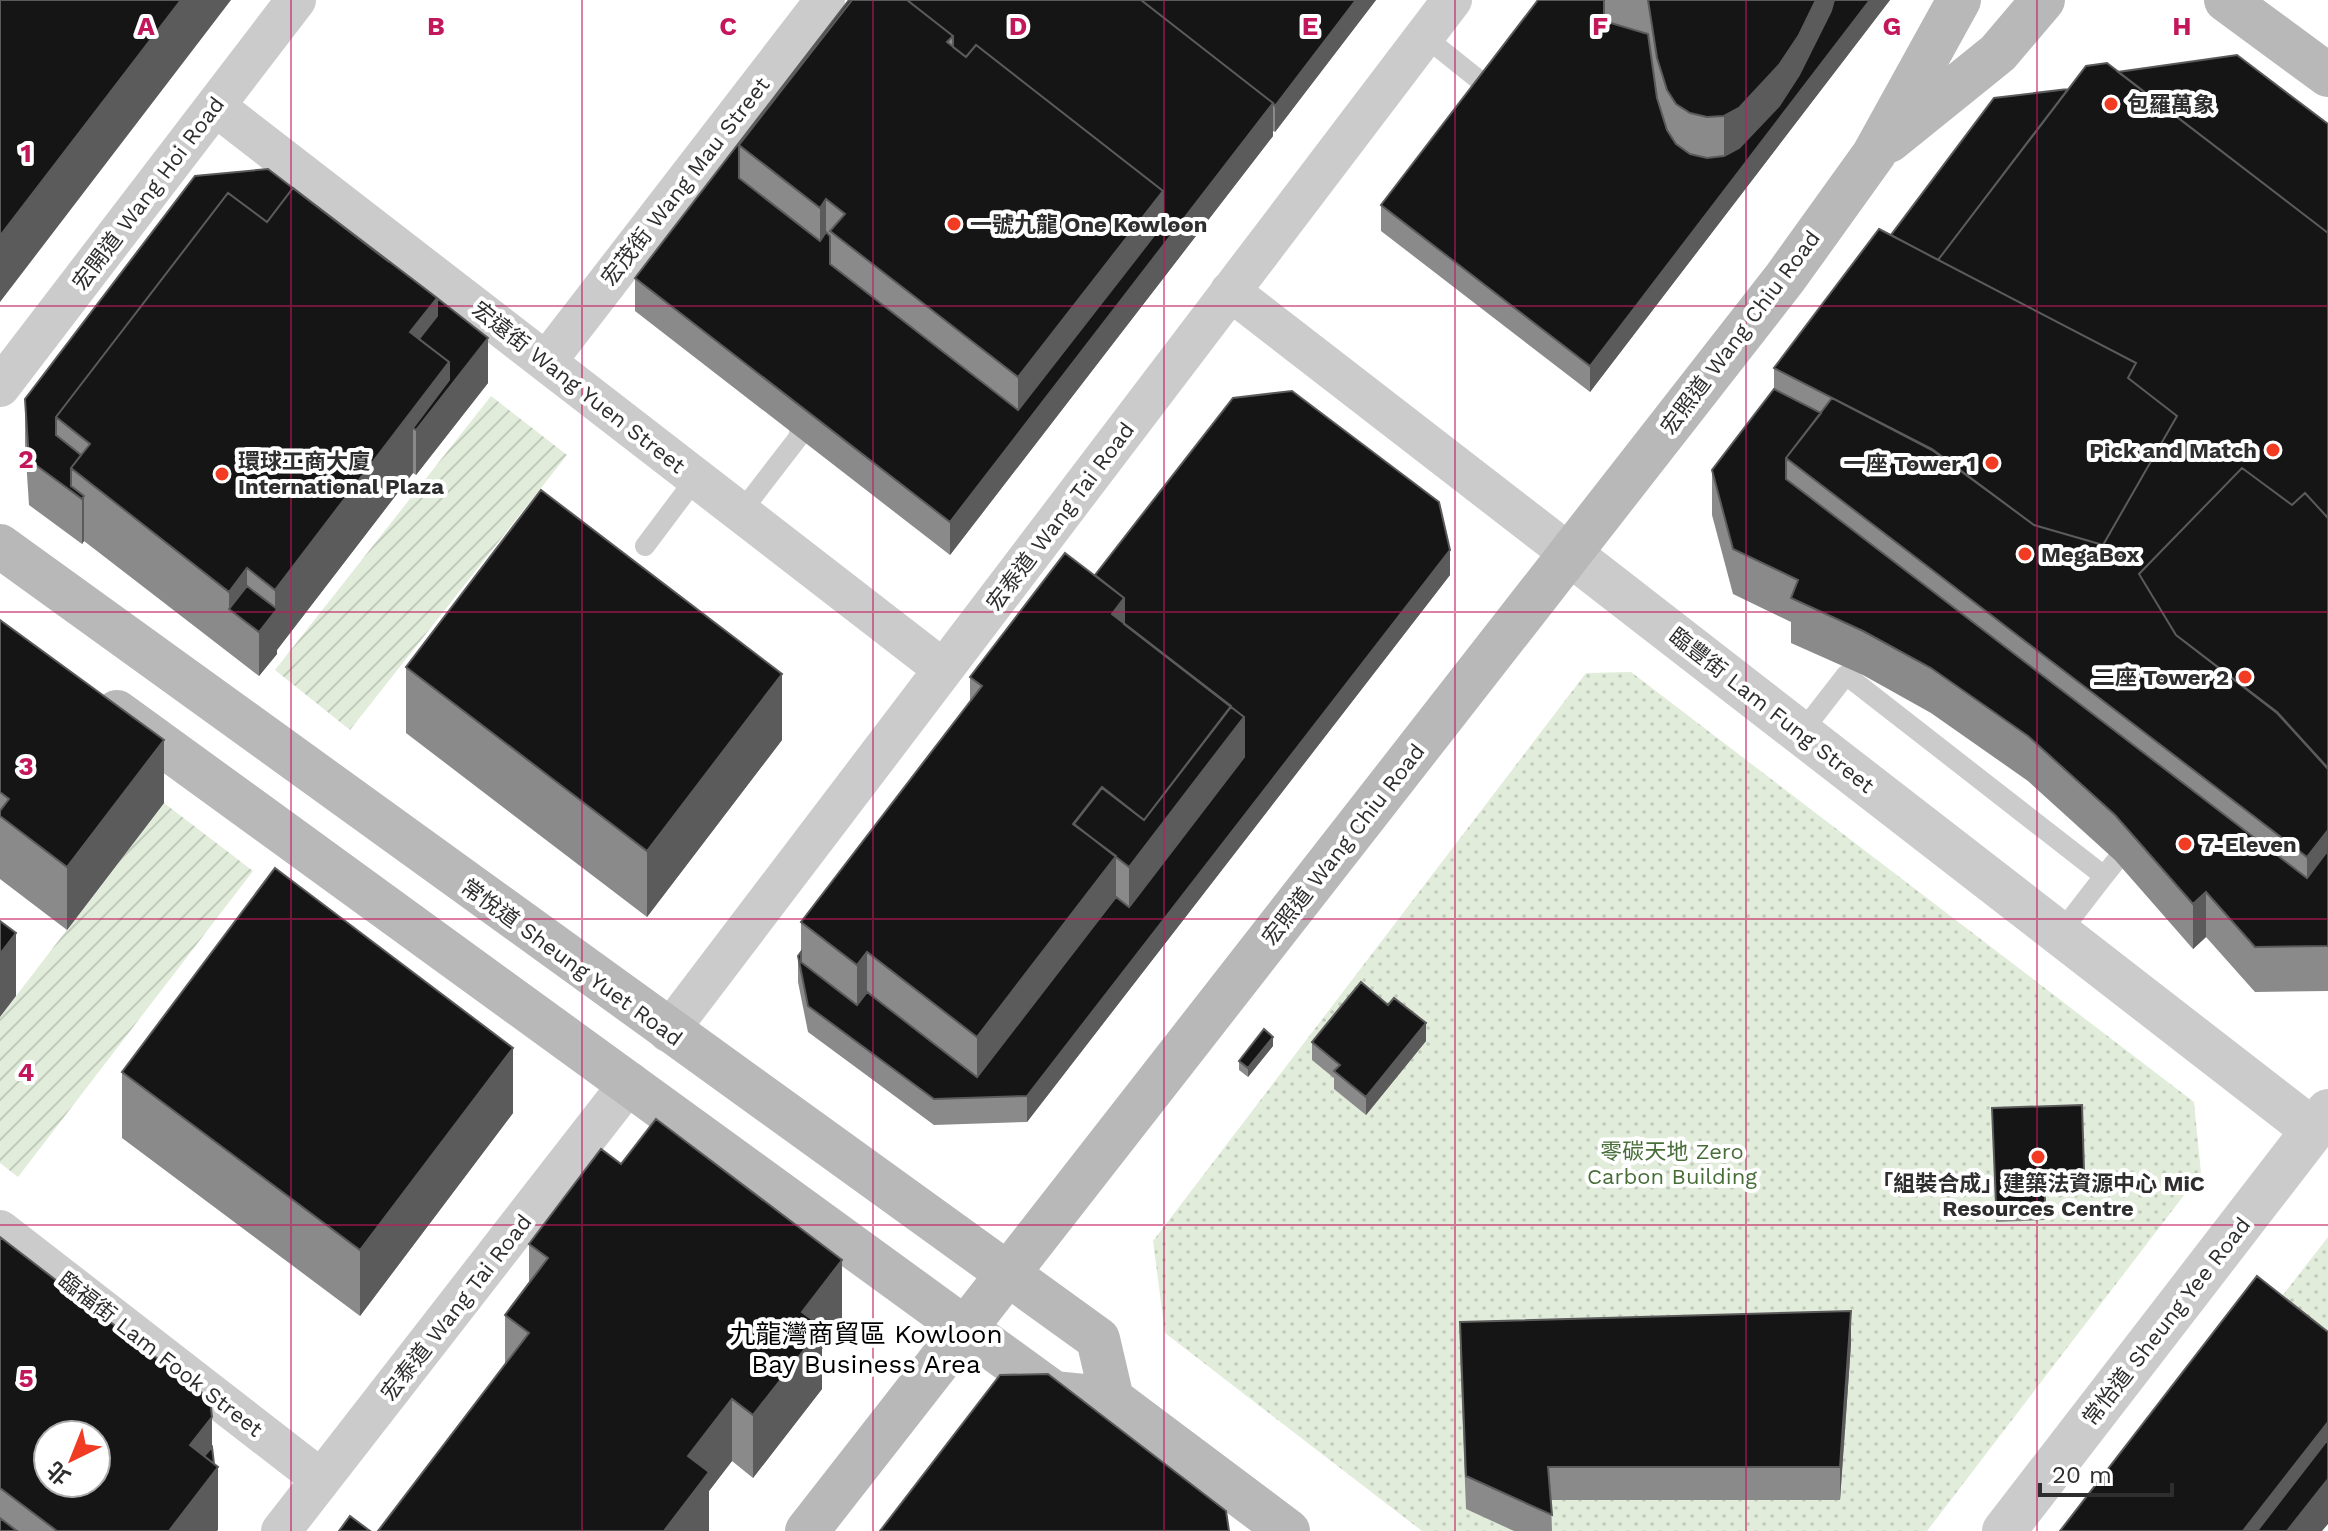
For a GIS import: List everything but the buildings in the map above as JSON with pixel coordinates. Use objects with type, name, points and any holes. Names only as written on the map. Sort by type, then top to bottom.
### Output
[{"type":"main road","name":"宏照道 Wang Chiu Road","points":[[807,1531],[1004,1274],[1785,278],[1874,154],[1959,0]]},
{"type":"main road","name":"宏照道 Wang Chiu Road","points":[[1874,154],[1998,53],[2043,0]]},
{"type":"main road","points":[[2226,0],[2328,75]]},
{"type":"main road","name":"常悅道 Sheung Yuet Road","points":[[0,546],[668,1032],[1098,1339],[1112,1399]]},
{"type":"main road","points":[[89,691],[1054,1393],[1112,1399],[1288,1531]]},
{"type":"street","name":"宏開道 Wang Hoi Road","points":[[0,387],[296,0]]},
{"type":"street","name":"宏茂街 Wang Mau Street","points":[[546,362],[825,0]]},
{"type":"street","name":"宏泰道 Wang Tai Road","points":[[668,1032],[1452,0]]},
{"type":"street","name":"宏遠街 Wang Yuen Street","points":[[215,106],[943,669]]},
{"type":"street","name":"臨豐街 Lam Fung Street","points":[[1230,291],[2060,933],[2321,1120]]},
{"type":"street","name":"宏泰道 Wang Tai Road","points":[[281,1531],[630,1082]]},
{"type":"street","name":"常怡道 Sheung Yee Road","points":[[2004,1531],[2321,1120]]},
{"type":"street","name":"臨福街 Lam Fook Street","points":[[0,1230],[321,1479]]},
{"type":"lane","points":[[1424,36],[1510,104]]},
{"type":"lane","points":[[741,512],[798,438],[808,401]]},
{"type":"lane","points":[[645,546],[696,478]]},
{"type":"lane","points":[[1801,733],[1851,669],[2104,876]]},
{"type":"lane","points":[[2060,933],[2141,829]]},
{"type":"green space","points":[[491,396],[567,455],[350,730],[275,670]]},
{"type":"green space","name":"零碳天地 Zero Carbon Building","points":[[1631,672],[2194,1102],[2201,1173],[1927,1531],[1422,1531],[1165,1333],[1153,1241],[1586,673]]},
{"type":"green space","points":[[164,803],[253,871],[18,1177],[0,1163],[0,1017]]},
{"type":"green space","points":[[2328,1237],[2328,1345],[2276,1304]]},
{"type":"place","name":"包羅萬象","points":[[2111,104]]},
{"type":"place","name":"一號九龍 One Kowloon","points":[[954,224]]},
{"type":"place","name":"Pick and Match","points":[[2273,450]]},
{"type":"place","name":"一座 Tower 1","points":[[1992,463]]},
{"type":"place","name":"環球工商大廈 International Plaza","points":[[222,474]]},
{"type":"place","name":"MegaBox","points":[[2025,554]]},
{"type":"place","name":"二座 Tower 2","points":[[2245,677]]},
{"type":"place","name":"7-Eleven","points":[[2185,844]]},
{"type":"place","name":"「組裝合成」建築法資源中心 MiC Resources Centre","points":[[2038,1157]]},
{"type":"district","name":"九龍灣商貿區 Kowloon Bay Business Area","points":[[866,1349]]}]
